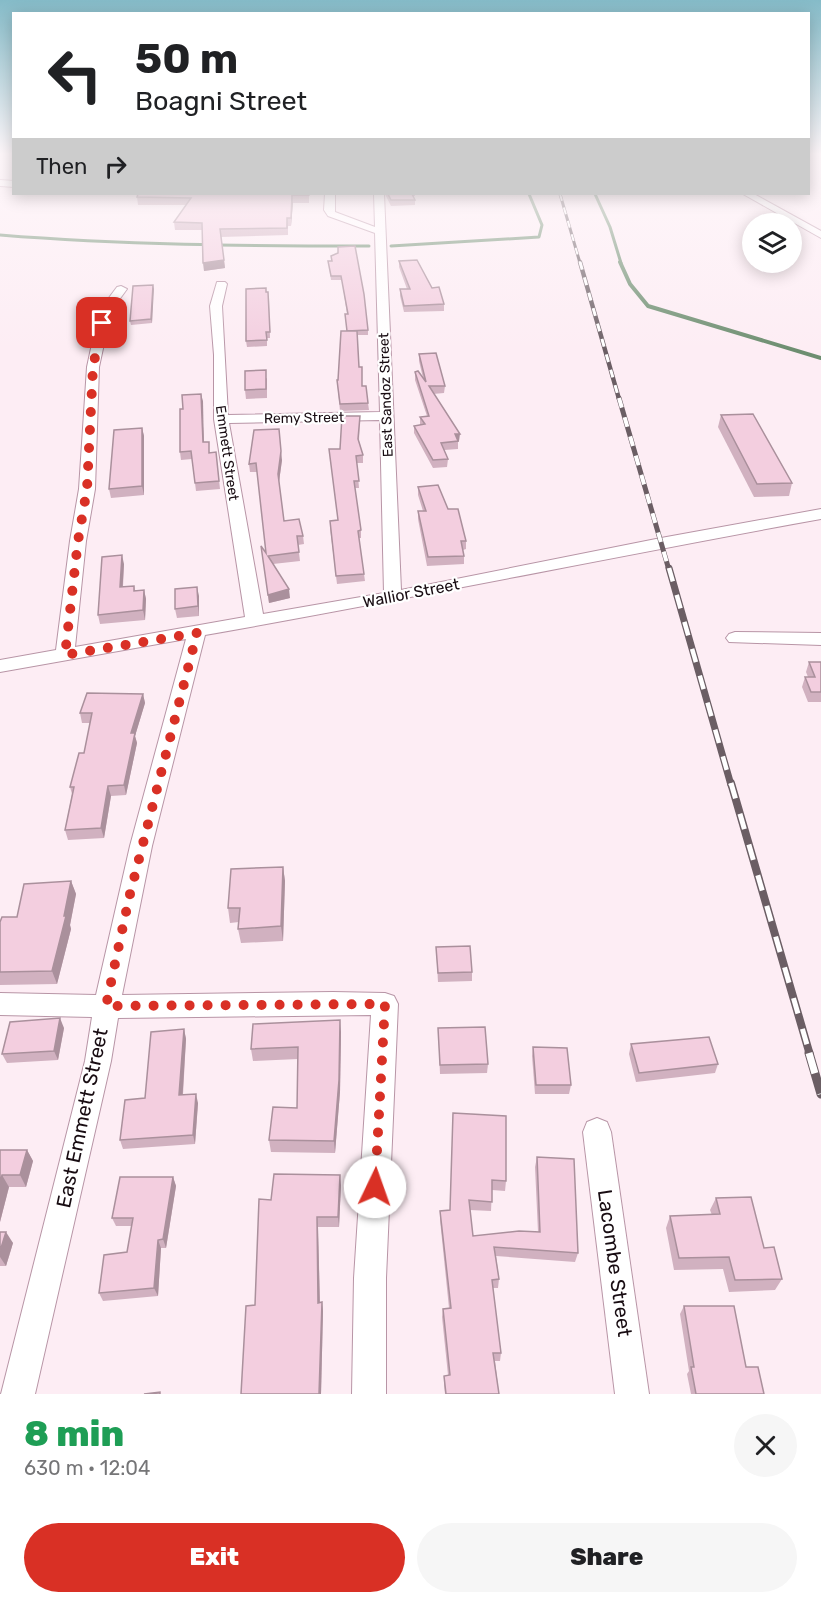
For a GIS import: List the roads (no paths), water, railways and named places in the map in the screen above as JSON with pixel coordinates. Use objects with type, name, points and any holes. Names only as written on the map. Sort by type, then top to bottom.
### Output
[{"type":"street","points":[[348,220],[378,231]]},
{"type":"street","name":"East Sandoz Street","points":[[381,220],[378,231],[388,416],[393,597]]},
{"type":"street","points":[[794,220],[821,235]]},
{"type":"street","name":"Emmett Street","points":[[221,284],[216,306],[220,355],[220,419],[255,622]]},
{"type":"street","points":[[65,655],[78,541],[87,489],[93,367],[105,311],[121,289]]},
{"type":"street","name":"Remy Street","points":[[220,419],[388,416]]},
{"type":"street","name":"Wallior Street","points":[[0,666],[393,597],[661,543],[821,514]]},
{"type":"street","name":"East Emmett Street","points":[[18,1394],[98,1061],[106,1006],[129,898],[197,633]]},
{"type":"street","points":[[735,638],[821,639]]},
{"type":"street","points":[[0,1004],[106,1006],[385,1004],[370,1278],[369,1394]]},
{"type":"street","name":"Lacombe Street","points":[[597,1132],[632,1394]]},
{"type":"waterway","points":[[391,246],[539,237],[542,225],[540,220]]},
{"type":"waterway","points":[[607,220],[621,263]]},
{"type":"waterway","points":[[0,235],[138,243],[369,246]]},
{"type":"waterway","points":[[620,262],[630,284],[648,306],[821,358]]},
{"type":"railway","points":[[568,220],[580,263]]},
{"type":"railway","points":[[580,262],[619,399]]},
{"type":"railway","points":[[619,398],[669,570]]},
{"type":"railway","points":[[669,568],[731,785]]},
{"type":"railway","points":[[731,783],[810,1055]]},
{"type":"railway","points":[[809,1053],[821,1094]]}]
